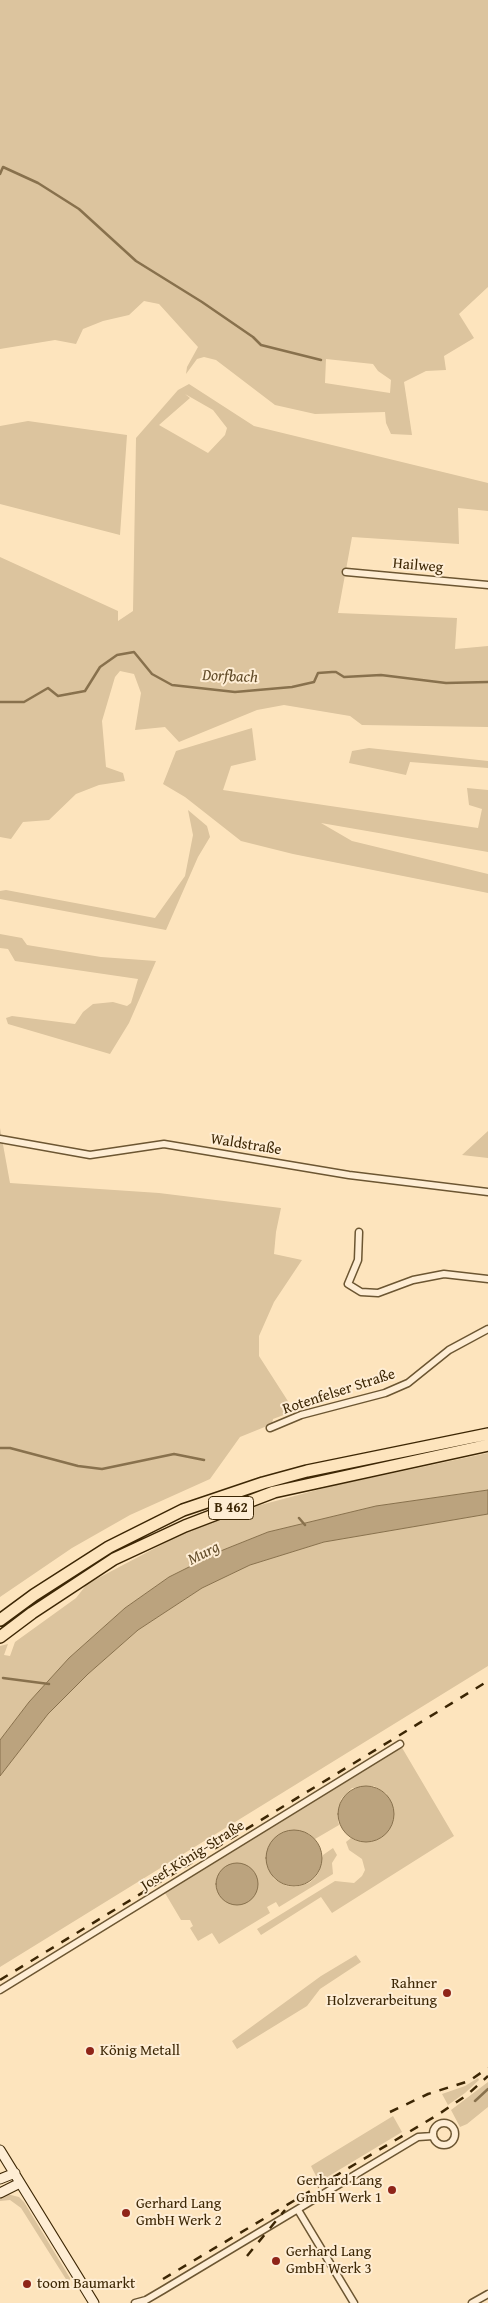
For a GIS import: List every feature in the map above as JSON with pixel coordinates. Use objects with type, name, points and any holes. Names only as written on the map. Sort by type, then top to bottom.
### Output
[{"type":"highway","name":"B 462","points":[[0,1620],[34,1595],[109,1547],[184,1510],[263,1483],[307,1471],[488,1434]]},
{"type":"highway","name":"B 462","points":[[0,1637],[32,1613],[114,1559],[185,1526],[274,1492],[488,1444]]},
{"type":"street","name":"Hailweg","points":[[346,572],[488,585]]},
{"type":"street","name":"Waldstraße","points":[[0,1139],[90,1155],[164,1144],[349,1175],[488,1192]]},
{"type":"street","points":[[359,1232],[358,1260],[348,1284],[361,1292],[378,1293],[413,1280],[444,1274],[488,1279]]},
{"type":"street","name":"Rotenfelser Straße","points":[[270,1428],[301,1415],[385,1393],[408,1382],[449,1350],[488,1328]]},
{"type":"street","name":"Josef-König-Straße","points":[[0,1990],[400,1744]]},
{"type":"street","points":[[135,2303],[145,2302],[418,2137],[433,2136]]},
{"type":"street","points":[[0,2150],[94,2303]]},
{"type":"street","points":[[0,2179],[15,2173]]},
{"type":"street","points":[[0,2193],[20,2183]]},
{"type":"street","points":[[298,2210],[354,2303]]},
{"type":"street","points":[[472,2303],[488,2294]]},
{"type":"shaded area","points":[[0,0],[488,0],[488,287],[459,314],[474,338],[444,356],[446,370],[426,371],[404,382],[412,435],[391,434],[386,423],[385,412],[315,414],[275,405],[216,360],[204,357],[197,359],[186,374],[187,367],[198,347],[159,304],[144,301],[129,315],[103,321],[83,329],[76,344],[55,340],[0,349]],"holes":[[[326,359],[373,364],[378,371],[391,380],[390,393],[325,383]]]},
{"type":"shaded area","points":[[189,384],[254,426],[488,483],[488,511],[458,508],[459,544],[352,537],[338,613],[457,618],[455,649],[488,646],[488,727],[362,725],[350,716],[284,705],[257,710],[179,742],[165,727],[135,730],[141,693],[134,674],[120,671],[115,677],[102,721],[106,767],[123,773],[125,781],[99,785],[76,794],[49,820],[23,822],[11,839],[0,837],[0,557],[118,611],[118,621],[133,611],[136,438],[178,390]],"holes":[[[185,394],[213,410],[227,428],[225,435],[208,453],[159,425],[190,398]]]},
{"type":"shaded area","points":[[28,421],[127,435],[120,535],[0,504],[0,426]]},
{"type":"shaded area","points":[[252,728],[256,760],[231,766],[223,790],[478,828],[482,809],[469,805],[467,788],[488,790],[488,852],[321,823],[352,841],[488,874],[488,893],[293,854],[241,841],[185,797],[163,784],[176,751]]},
{"type":"shaded area","points":[[369,748],[488,761],[488,768],[410,762],[406,775],[349,763],[352,751]]},
{"type":"shaded area","points":[[188,810],[207,826],[210,837],[198,857],[166,930],[0,899],[0,891],[6,890],[155,918],[185,876],[193,835]]},
{"type":"shaded area","points":[[0,934],[22,938],[27,945],[101,957],[156,961],[129,1023],[110,1054],[8,1024],[6,1018],[12,1016],[75,1024],[83,1012],[93,1004],[113,1002],[127,1006],[131,1003],[138,979],[15,961],[8,949],[0,948]]},
{"type":"shaded area","points":[[0,1128],[10,1183],[159,1193],[281,1208],[274,1254],[302,1260],[274,1302],[259,1336],[259,1356],[293,1409],[289,1413],[273,1419],[272,1424],[240,1437],[210,1479],[130,1515],[72,1548],[0,1597]]},
{"type":"shaded area","points":[[488,1131],[488,1158],[462,1155]]},
{"type":"shaded area","points":[[488,1453],[488,1490],[376,1506],[268,1532],[223,1550],[169,1577],[125,1608],[69,1658],[29,1702],[0,1740],[0,1646],[8,1644],[4,1655],[10,1656],[15,1642],[76,1598],[87,1584],[178,1536],[238,1511],[332,1486]]},
{"type":"shaded area","name":"Murg","points":[[488,1490],[488,1514],[324,1542],[250,1565],[202,1588],[138,1630],[88,1674],[48,1714],[0,1776],[0,1740],[29,1702],[69,1658],[125,1608],[169,1577],[223,1550],[268,1532],[376,1506]]},
{"type":"shaded area","points":[[488,1514],[488,1666],[0,1967],[0,1776],[48,1714],[88,1674],[138,1630],[202,1588],[250,1565],[324,1542]]},
{"type":"shaded area","points":[[401,1746],[454,1836],[332,1913],[321,1897],[261,1935],[257,1929],[335,1881],[354,1883],[362,1876],[365,1870],[362,1859],[349,1850],[346,1842],[351,1838],[357,1841],[387,1794],[374,1786],[352,1788],[341,1799],[339,1825],[315,1839],[308,1833],[267,1851],[267,1866],[274,1879],[287,1886],[295,1887],[309,1883],[319,1872],[323,1855],[333,1848],[337,1855],[332,1863],[333,1874],[279,1907],[276,1902],[267,1907],[270,1913],[219,1944],[212,1933],[198,1941],[190,1928],[193,1926],[190,1920],[181,1920],[165,1893]]},
{"type":"shaded area","points":[[360,1786],[372,1786],[382,1790],[390,1798],[394,1814],[390,1830],[382,1838],[372,1842],[360,1842],[350,1838],[342,1830],[338,1820],[338,1808],[342,1798],[350,1790]]},
{"type":"shaded area","points":[[288,1830],[300,1830],[310,1834],[318,1842],[322,1858],[318,1874],[310,1882],[300,1886],[288,1886],[278,1882],[270,1874],[266,1864],[266,1852],[270,1842],[278,1834]]},
{"type":"shaded area","points":[[241,1863],[249,1866],[255,1872],[258,1884],[255,1896],[249,1902],[233,1905],[225,1902],[219,1896],[216,1880],[219,1872],[225,1866]]},
{"type":"shaded area","points":[[356,1955],[361,1962],[320,1989],[307,2006],[237,2049],[232,2041],[321,1976]]},
{"type":"shaded area","points":[[478,2078],[479,2080],[465,2093],[448,2105],[442,2094],[465,2086]]},
{"type":"shaded area","points":[[488,2082],[488,2107],[467,2124],[460,2127],[451,2110]]},
{"type":"shaded area","points":[[393,2116],[402,2132],[319,2182],[311,2166]]},
{"type":"shaded area","points":[[7,2194],[19,2197],[24,2202],[70,2278],[69,2284],[21,2208],[10,2200],[0,2201],[0,2197]]},
{"type":"waterway","points":[[0,174],[3,167],[38,183],[79,209],[136,261],[202,302],[253,337],[261,345],[321,360]]},
{"type":"waterway","name":"Dorfbach","points":[[0,702],[24,702],[48,688],[58,696],[85,691],[100,667],[117,655],[134,652],[152,674],[172,685],[235,692],[292,687],[314,682],[318,673],[332,672],[336,672],[344,677],[381,675],[446,683],[488,682]]},
{"type":"waterway","points":[[0,1448],[10,1448],[78,1466],[102,1469],[174,1454],[204,1460]]},
{"type":"waterway","points":[[299,1518],[305,1525]]},
{"type":"waterway","points":[[3,1678],[49,1684]]},
{"type":"waterway","points":[[475,2101],[488,2089]]},
{"type":"railway","points":[[0,1980],[488,1681]]},
{"type":"railway","points":[[390,2112],[428,2094],[469,2081],[488,2068]]},
{"type":"railway","points":[[163,2279],[439,2114],[467,2095],[488,2076]]},
{"type":"railway","points":[[247,2256],[285,2210]]},
{"type":"place","name":"Rahner Holzverarbeitung","points":[[447,1993]]},
{"type":"place","name":"König Metall","points":[[90,2051]]},
{"type":"place","name":"Gerhard Lang GmbH Werk 1","points":[[392,2190]]},
{"type":"place","name":"Gerhard Lang GmbH Werk 2","points":[[126,2213]]},
{"type":"place","name":"Gerhard Lang GmbH Werk 3","points":[[276,2261]]},
{"type":"place","name":"toom Baumarkt","points":[[27,2284]]}]
